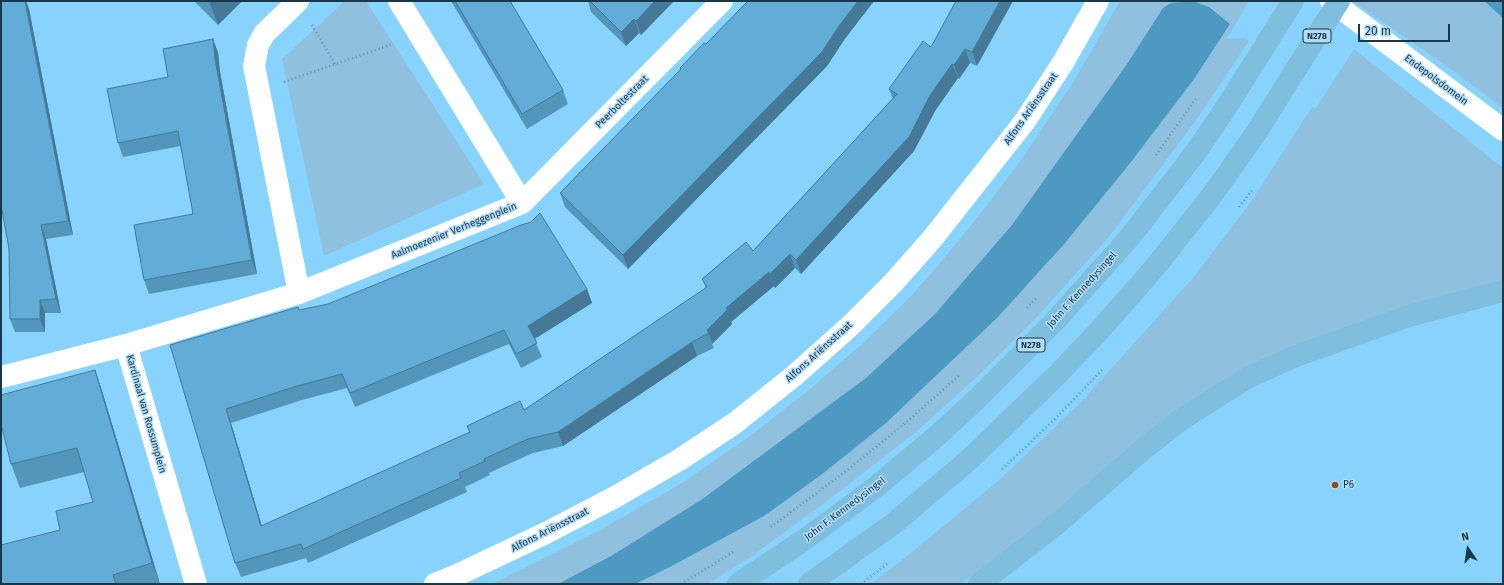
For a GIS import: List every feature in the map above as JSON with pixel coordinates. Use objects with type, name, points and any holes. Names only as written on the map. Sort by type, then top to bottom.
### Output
[{"type":"main road","name":"John F. Kennedysingel","points":[[738,584],[804,540],[877,486],[938,435],[1017,361],[1105,267],[1153,208],[1198,149],[1293,1]]},
{"type":"main road","name":"N278","points":[[809,584],[893,524],[971,458],[1040,392],[1100,330],[1151,272],[1213,194],[1256,133],[1339,1]]},
{"type":"main road","points":[[979,584],[1058,523],[1146,447],[1182,419],[1249,377],[1296,356],[1409,316],[1503,291]]},
{"type":"street","points":[[298,1],[264,34],[258,46],[254,66],[299,293]]},
{"type":"street","name":"Aalmoezenier Verheggenplein","points":[[126,345],[299,293],[522,203],[399,1]]},
{"type":"street","name":"Peerboltestraat","points":[[522,203],[722,1]]},
{"type":"street","name":"Alfons Ariënsstraat","points":[[435,584],[546,533],[615,497],[666,468],[734,423],[795,375],[855,321],[894,282],[932,239],[1025,121],[1064,61],[1098,1]]},
{"type":"street","name":"Endepolsdomein","points":[[1331,1],[1503,130]]},
{"type":"street","name":"Kardinaal van Rossumplein","points":[[1,377],[126,345],[196,584]]},
{"type":"path","points":[[309,20],[335,64]]},
{"type":"path","points":[[259,91],[398,42]]},
{"type":"path","points":[[1153,159],[1200,94]]},
{"type":"path","points":[[1025,310],[1040,294]]},
{"type":"path","points":[[769,528],[850,468],[903,425],[963,372]]},
{"type":"path","points":[[681,584],[736,550]]},
{"type":"shaded area","points":[[345,1],[366,1],[484,184],[324,256],[282,59]]},
{"type":"shaded area","points":[[1120,1],[1249,1],[1227,39],[1245,38],[1249,41],[1197,119],[1109,237],[1038,316],[977,377],[916,432],[835,495],[751,557],[707,584],[492,584],[600,530],[682,483],[750,436],[810,389],[862,344],[911,296],[935,269],[980,214],[1021,160],[1072,84]]},
{"type":"shaded area","points":[[1193,1],[1209,7],[1230,24],[1194,79],[1131,162],[1065,243],[998,317],[886,423],[821,475],[764,516],[668,568],[635,584],[558,584],[611,556],[701,500],[866,378],[935,314],[1012,225],[1127,64],[1163,8],[1171,3]]},
{"type":"shaded area","points":[[1352,1],[1484,1],[1503,18],[1503,108],[1445,65]]},
{"type":"shaded area","points":[[1484,1],[1503,1],[1503,18]]},
{"type":"shaded area","points":[[1354,49],[1503,168],[1503,281],[1406,307],[1133,445],[1031,532],[961,584],[870,584],[901,561],[998,481],[1082,401],[1192,279],[1250,203],[1312,107],[1316,108]]},
{"type":"building","points":[[1,1],[25,1],[68,221],[41,225],[56,299],[40,300],[40,319],[10,319],[9,249],[1,205]]},
{"type":"building","points":[[455,1],[510,1],[563,90],[522,114]]},
{"type":"building","points":[[590,1],[655,1],[636,21],[634,19],[621,32]]},
{"type":"building","points":[[748,1],[858,1],[822,52],[623,255],[560,193],[681,69],[680,68],[704,43],[706,44]]},
{"type":"building","points":[[956,1],[1000,1],[972,52],[965,49],[954,65],[952,64],[929,97],[909,137],[796,260],[790,254],[770,274],[769,272],[726,308],[727,310],[707,330],[709,333],[692,342],[558,432],[528,439],[510,447],[459,473],[461,478],[303,549],[301,544],[235,563],[170,345],[298,307],[299,310],[328,304],[531,222],[540,213],[587,289],[528,326],[537,343],[516,354],[504,330],[350,393],[342,374],[297,386],[226,409],[261,526],[470,432],[467,426],[520,401],[524,410],[707,287],[702,279],[746,242],[753,251],[897,94],[889,89],[923,41],[931,47]]},
{"type":"building","points":[[213,39],[215,59],[252,260],[144,280],[134,225],[193,214],[178,131],[118,143],[107,89],[168,77],[163,49]]},
{"type":"building","points":[[95,370],[152,563],[113,575],[116,584],[1,584],[1,545],[60,530],[56,511],[93,502],[77,448],[11,464],[1,424],[1,395]]},
{"type":"place","name":"P6","points":[[1335,485]]}]
